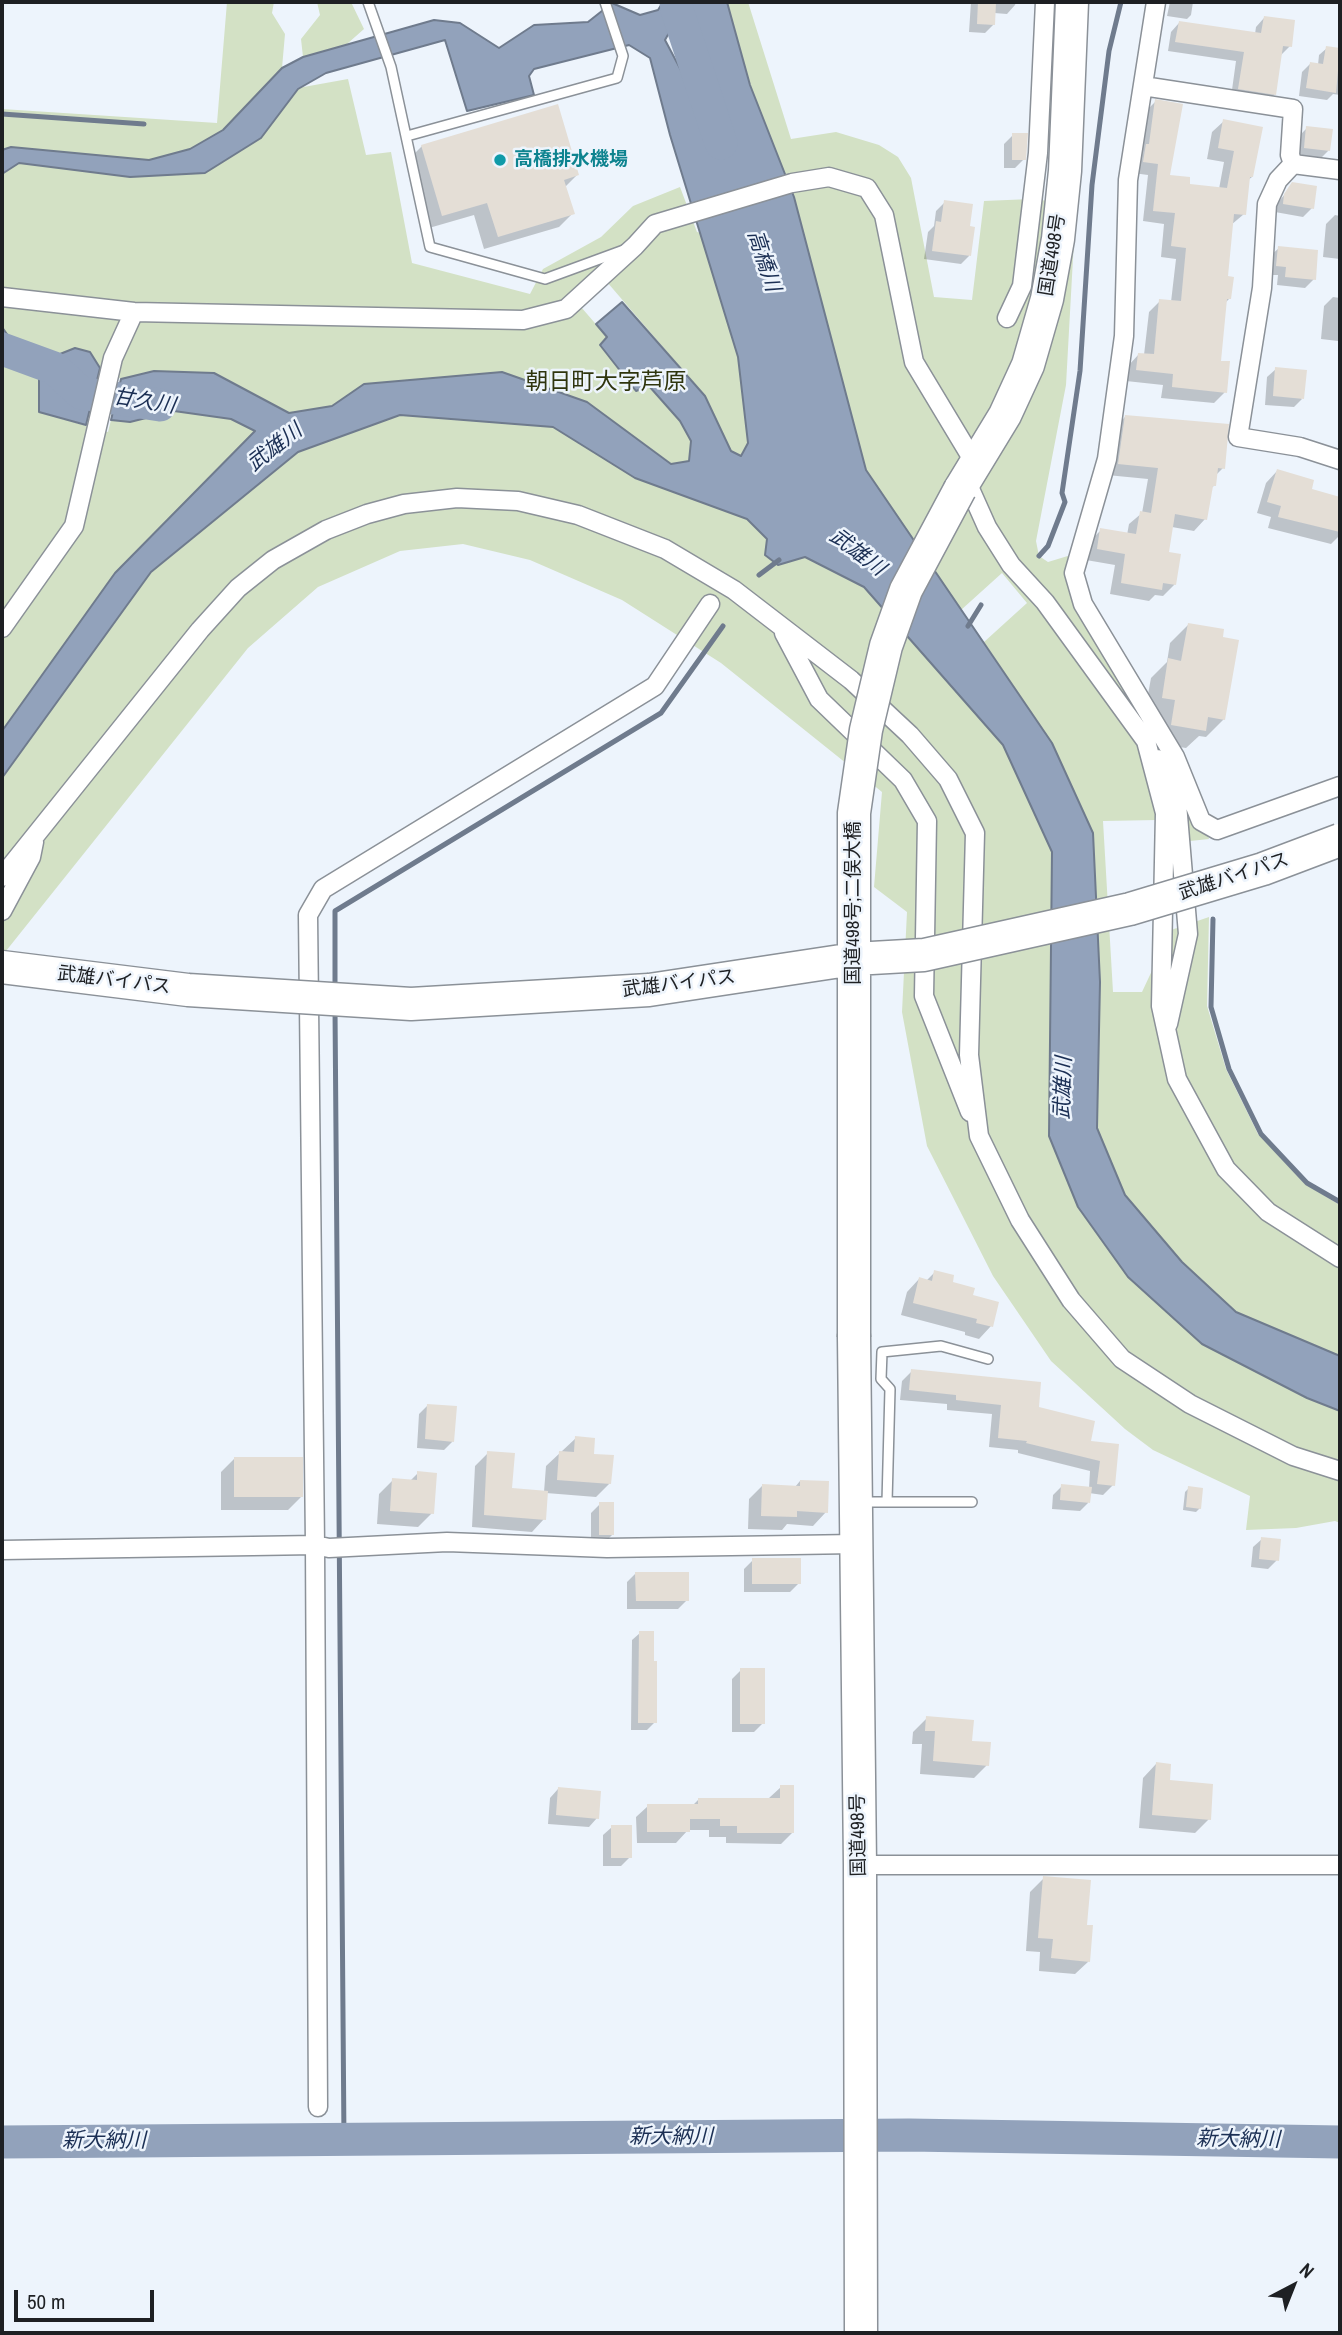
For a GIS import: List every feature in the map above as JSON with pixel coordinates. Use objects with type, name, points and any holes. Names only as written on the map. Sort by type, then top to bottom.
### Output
[{"type":"highway","name":"国道498号","points":[[967,478],[1005,415],[1028,365],[1047,299],[1058,239],[1065,171],[1062,22]]},
{"type":"highway","name":"国道498号;二俣大橋","points":[[854,1338],[854,813],[866,730],[886,646],[906,590],[967,478]]},
{"type":"highway","name":"武雄バイパス","points":[[2,967],[188,990],[411,1004],[649,990],[854,960],[924,955],[1130,909],[1263,869],[1340,840]]},
{"type":"highway","name":"国道498号","points":[[854,1338],[860,1865],[861,2333]]},
{"type":"street","points":[[1007,318],[1022,286],[1038,153],[1062,22],[1045,2]]},
{"type":"street","points":[[1156,2],[1128,180],[1124,336],[1107,459],[1074,573],[1083,604],[1175,757],[1184,793],[1188,934],[1167,1032]]},
{"type":"street","points":[[1143,86],[1293,109],[1290,155],[1293,164]]},
{"type":"street","points":[[1293,164],[1340,170]]},
{"type":"street","points":[[1293,164],[1278,180],[1267,204],[1262,288],[1238,437],[1300,447],[1340,460]]},
{"type":"street","points":[[7,298],[134,312],[523,320],[566,309],[655,224],[792,184],[829,177],[867,188],[884,215],[914,362],[987,527],[1011,565],[1045,602],[1184,793],[1201,821],[1217,830],[1340,786]]},
{"type":"street","points":[[2,628],[74,526],[113,358],[134,312]]},
{"type":"street","points":[[2,877],[200,630],[238,588],[284,554],[326,530],[367,514],[404,505],[457,498],[518,501],[578,515],[665,549],[734,590],[851,680],[910,734],[948,779],[975,833],[969,1055],[979,1136]]},
{"type":"street","points":[[318,2107],[322,1547],[308,915],[323,889],[655,686],[710,604]]},
{"type":"street","points":[[781,626],[819,699],[903,780],[927,821],[924,996],[979,1136],[1020,1220],[1071,1300],[1122,1359],[1190,1404],[1293,1456],[1340,1471]]},
{"type":"street","points":[[1146,741],[1165,813],[1161,1006],[1177,1079],[1226,1169],[1268,1212],[1340,1258]]},
{"type":"street","points":[[2,912],[31,857],[36,832]]},
{"type":"street","points":[[2,1550],[356,1547],[447,1542],[607,1548],[855,1544]]},
{"type":"street","points":[[860,1865],[1340,1865]]},
{"type":"lane","points":[[368,2],[391,67],[430,247],[545,279],[635,246]]},
{"type":"lane","points":[[407,136],[617,78],[623,56],[605,2]]},
{"type":"lane","points":[[887,1502],[890,1390],[881,1379],[882,1352],[941,1346],[988,1359]]},
{"type":"lane","points":[[855,1502],[972,1502]]},
{"type":"green space","points":[[227,2],[274,2],[272,13],[285,34],[282,68],[223,130],[190,149],[149,160],[11,147],[2,150],[2,109],[217,123]]},
{"type":"green space","points":[[317,2],[351,2],[364,29],[347,44],[303,57],[301,39],[320,15]]},
{"type":"green space","points":[[727,2],[748,2],[791,139],[836,132],[879,145],[898,157],[911,178],[934,297],[972,300],[984,201],[1031,199],[1076,204],[1066,385],[1036,541],[1039,556],[1048,562],[1071,555],[1089,602],[1188,764],[1209,839],[1171,843],[1157,820],[1103,821],[1113,992],[1142,992],[1171,930],[1209,917],[1207,1006],[1226,1069],[1258,1134],[1305,1184],[1340,1205],[1340,1356],[1236,1312],[1182,1262],[1125,1195],[1097,1128],[1100,982],[1093,833],[1052,743],[984,642],[1027,603],[1002,573],[961,610],[866,470],[794,197],[750,85]]},
{"type":"green space","points":[[348,79],[366,155],[391,152],[412,263],[530,294],[543,269],[601,237],[633,206],[680,187],[697,232],[701,233],[738,357],[748,443],[741,456],[731,451],[705,396],[607,282],[581,307],[607,337],[600,345],[637,391],[649,385],[680,421],[691,441],[690,461],[672,464],[587,402],[364,384],[332,406],[289,413],[214,373],[154,371],[121,379],[100,368],[90,352],[75,348],[55,356],[11,340],[2,327],[2,174],[19,163],[130,177],[261,138],[298,88]]},
{"type":"green space","points":[[2,363],[39,378],[39,412],[108,432],[111,420],[130,422],[174,411],[231,419],[256,430],[115,573],[2,731]]},
{"type":"green space","points":[[400,415],[553,427],[635,478],[747,519],[767,539],[864,587],[1004,745],[1052,852],[1049,1136],[1078,1207],[1128,1277],[1202,1344],[1307,1398],[1340,1411],[1340,1523],[1335,1521],[1296,1528],[1246,1530],[1250,1496],[1153,1450],[1125,1429],[1051,1361],[993,1276],[927,1146],[902,1012],[907,912],[874,887],[882,792],[721,663],[622,600],[530,560],[463,544],[400,551],[318,587],[248,648],[2,956],[2,778],[151,572],[298,452]]},
{"type":"water","name":"武雄川","points":[[663,2],[727,2],[750,85],[794,197],[866,470],[1052,743],[1093,833],[1100,982],[1097,1128],[1125,1195],[1182,1262],[1236,1312],[1340,1356],[1340,1411],[1307,1398],[1202,1344],[1128,1277],[1078,1207],[1049,1136],[1052,852],[1003,745],[864,587],[805,557],[778,565],[765,555],[767,539],[747,519],[635,478],[553,427],[400,415],[298,452],[151,572],[2,778],[2,731],[115,573],[255,431],[231,419],[174,411],[130,422],[111,420],[121,379],[154,371],[214,373],[289,413],[332,406],[364,384],[502,372],[587,402],[671,464],[689,461],[691,441],[680,421],[649,386],[636,391],[600,345],[607,337],[596,324],[622,302],[705,396],[731,451],[741,456],[748,443],[738,357],[670,135],[650,58],[629,45],[534,69],[529,76],[534,95],[467,111],[445,40],[326,73],[298,89],[261,138],[205,173],[130,177],[19,163],[2,174],[2,150],[11,147],[149,160],[190,149],[223,130],[282,68],[303,57],[434,20],[460,23],[499,48],[534,25],[588,22],[612,3],[640,15],[658,10]],"holes":[[[670,31],[711,84],[713,96],[701,108],[665,40]]]},
{"type":"water","points":[[2,327],[11,340],[55,356],[75,348],[90,352],[100,368],[86,425],[39,412],[39,378],[2,363]]},
{"type":"building","points":[[978,2],[996,2],[995,25],[977,24]]},
{"type":"building","points":[[1264,16],[1295,20],[1292,47],[1283,46],[1276,95],[1238,89],[1244,52],[1175,42],[1179,21],[1261,33]]},
{"type":"building","points":[[1326,46],[1340,48],[1336,93],[1306,88],[1310,62],[1323,64]]},
{"type":"building","points":[[1155,99],[1183,104],[1170,175],[1190,177],[1190,184],[1227,188],[1234,151],[1218,148],[1223,119],[1263,127],[1253,177],[1250,177],[1246,215],[1234,214],[1228,276],[1234,277],[1231,299],[1227,299],[1221,361],[1230,361],[1227,393],[1172,387],[1173,374],[1136,370],[1138,353],[1154,354],[1159,299],[1181,301],[1186,248],[1171,246],[1175,213],[1153,211],[1158,164],[1143,162],[1146,144],[1149,144]]},
{"type":"building","name":"高橋排水機場","points":[[558,104],[579,175],[564,180],[575,214],[498,237],[487,203],[442,216],[421,145]]},
{"type":"building","points":[[1306,126],[1333,129],[1330,151],[1304,148]]},
{"type":"building","points":[[1012,133],[1028,133],[1026,160],[1012,160]]},
{"type":"building","points":[[1292,182],[1317,186],[1314,209],[1283,204],[1284,194]]},
{"type":"building","points":[[944,200],[973,204],[970,226],[975,227],[971,256],[932,251],[936,221],[941,222]]},
{"type":"building","points":[[1278,246],[1318,250],[1316,280],[1285,277],[1286,267],[1276,266]]},
{"type":"building","points":[[1275,367],[1307,370],[1304,399],[1273,396]]},
{"type":"building","points":[[1125,415],[1229,424],[1225,469],[1218,468],[1207,520],[1175,514],[1169,552],[1181,554],[1176,585],[1163,583],[1162,590],[1121,583],[1125,554],[1097,549],[1100,528],[1136,534],[1140,511],[1151,513],[1158,468],[1118,464]]},
{"type":"building","points":[[1277,469],[1314,480],[1312,489],[1340,497],[1340,532],[1278,517],[1281,506],[1267,502]]},
{"type":"building","points":[[1188,623],[1224,629],[1223,637],[1239,640],[1225,720],[1208,717],[1206,731],[1171,725],[1175,700],[1162,698],[1168,658],[1181,661]]},
{"type":"building","points":[[934,1270],[954,1275],[953,1282],[975,1288],[973,1295],[999,1302],[993,1327],[976,1323],[977,1319],[913,1303],[919,1277],[932,1281]]},
{"type":"building","points":[[911,1369],[1041,1382],[1039,1407],[1095,1421],[1091,1441],[1119,1444],[1115,1486],[1097,1484],[1100,1461],[1026,1443],[1027,1441],[998,1438],[1001,1405],[956,1400],[956,1395],[909,1390]]},
{"type":"building","points":[[427,1404],[457,1406],[454,1442],[425,1439]]},
{"type":"building","points":[[575,1436],[595,1438],[594,1454],[614,1455],[611,1484],[557,1480],[559,1451],[574,1452]]},
{"type":"building","points":[[487,1451],[515,1453],[512,1488],[548,1491],[546,1520],[484,1515]]},
{"type":"building","points":[[234,1457],[303,1457],[303,1497],[234,1497]]},
{"type":"building","points":[[417,1471],[437,1473],[434,1514],[390,1511],[392,1478],[417,1480]]},
{"type":"building","points":[[800,1480],[829,1481],[828,1513],[797,1511],[797,1517],[761,1516],[762,1484],[800,1486]]},
{"type":"building","points":[[1061,1484],[1092,1487],[1090,1503],[1060,1500]]},
{"type":"building","points":[[1188,1486],[1203,1488],[1201,1509],[1186,1507]]},
{"type":"building","points":[[599,1502],[614,1502],[614,1535],[599,1535]]},
{"type":"building","points":[[1261,1537],[1281,1539],[1279,1561],[1259,1559]]},
{"type":"building","points":[[752,1558],[801,1558],[801,1584],[752,1584]]},
{"type":"building","points":[[635,1572],[689,1572],[689,1601],[636,1601]]},
{"type":"building","points":[[639,1631],[654,1631],[657,1723],[638,1723]]},
{"type":"building","points":[[740,1668],[765,1668],[765,1724],[740,1724]]},
{"type":"building","points":[[926,1716],[974,1720],[972,1741],[991,1742],[989,1766],[933,1761],[935,1731],[925,1731]]},
{"type":"building","points":[[1156,1762],[1171,1764],[1170,1780],[1213,1784],[1211,1820],[1152,1815]]},
{"type":"building","points":[[780,1785],[794,1785],[794,1833],[737,1833],[737,1826],[720,1826],[720,1819],[690,1819],[690,1832],[647,1832],[647,1804],[698,1804],[698,1798],[780,1798]]},
{"type":"building","points":[[558,1787],[601,1791],[599,1819],[556,1815]]},
{"type":"building","points":[[611,1825],[632,1825],[632,1858],[611,1858]]},
{"type":"building","points":[[1043,1876],[1091,1880],[1087,1925],[1093,1925],[1090,1962],[1051,1958],[1053,1939],[1038,1938]]},
{"type":"waterway","name":"高橋川","points":[[676,2],[721,143]]},
{"type":"waterway","points":[[1039,556],[1048,546],[1065,502],[1062,493],[1080,371],[1092,185],[1109,51],[1121,2]]},
{"type":"waterway","points":[[2,114],[144,124]]},
{"type":"waterway","name":"甘久川","points":[[2,349],[54,368],[81,393],[160,405]]},
{"type":"waterway","points":[[759,575],[779,560]]},
{"type":"waterway","points":[[968,626],[981,605]]},
{"type":"waterway","points":[[335,989],[335,911],[661,713],[723,626]]},
{"type":"waterway","points":[[1213,919],[1211,1007],[1229,1069],[1261,1134],[1307,1183],[1340,1202]]},
{"type":"waterway","points":[[335,1009],[344,2140]]},
{"type":"waterway","name":"新大納川","points":[[2,2142],[909,2135],[1340,2142]]},
{"type":"place","name":"高橋排水機場","points":[[500,160]]},
{"type":"district","name":"朝日町大字芦原","points":[[606,383]]}]
